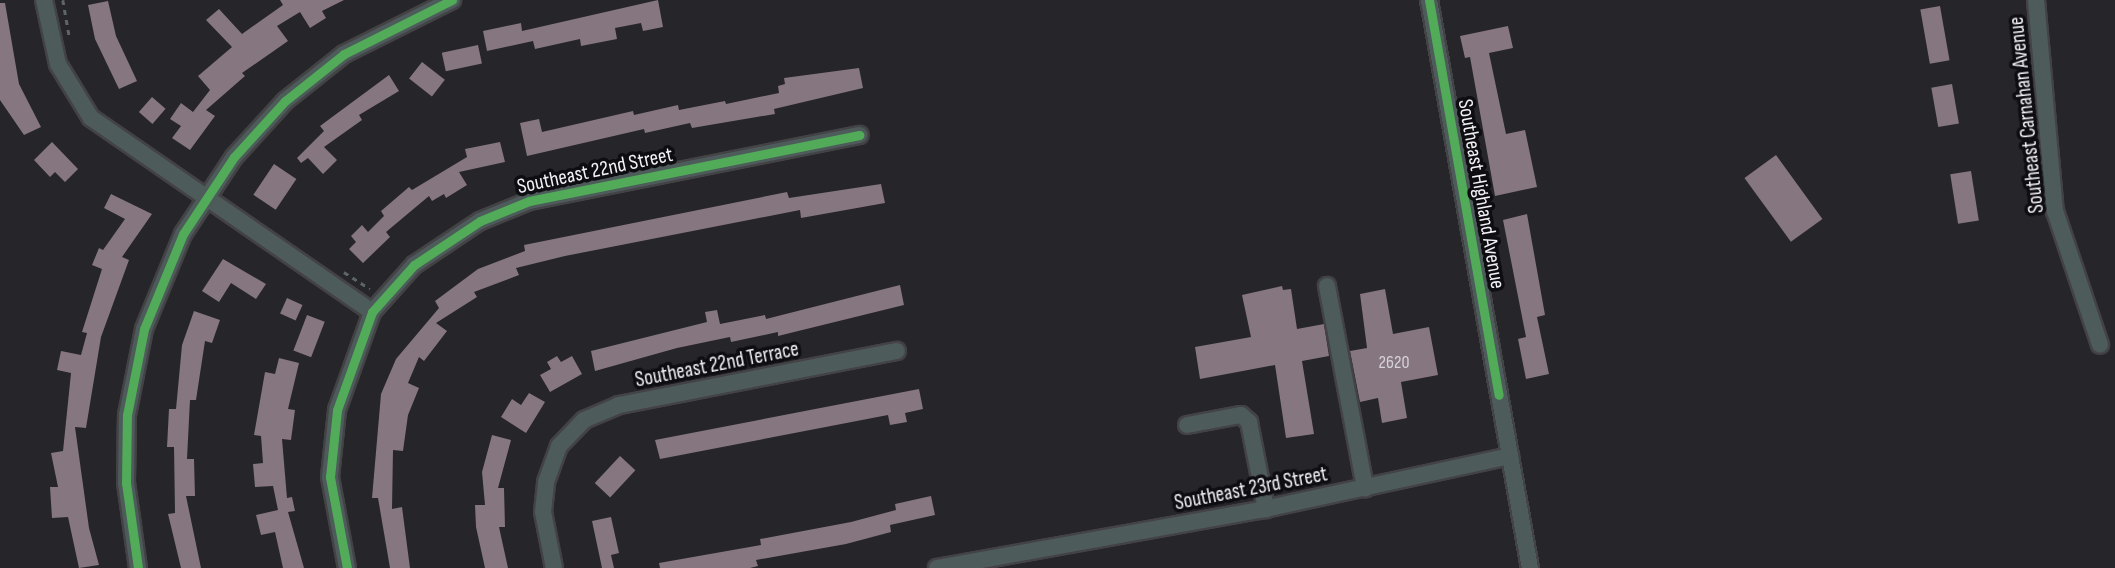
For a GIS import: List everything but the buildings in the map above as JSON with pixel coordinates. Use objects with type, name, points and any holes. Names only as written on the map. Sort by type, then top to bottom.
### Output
[{"type":"street","points":[[44,0],[58,64],[82,107],[103,128],[205,198],[376,307],[352,360],[331,443],[330,477],[347,568]]},
{"type":"street","points":[[138,568],[126,483],[132,382],[157,290],[205,198],[268,119],[324,68],[379,33],[452,0]]},
{"type":"street","name":"Southeast Highland Avenue","points":[[1429,0],[1510,456]]},
{"type":"street","name":"Southeast Carnahan Avenue","points":[[2036,0],[2055,211],[2100,345]]},
{"type":"street","name":"Southeast 22nd Street","points":[[376,307],[440,246],[480,221],[529,201],[859,135]]},
{"type":"street","points":[[1327,286],[1365,488]]},
{"type":"street","name":"Southeast 22nd Terrace","points":[[554,568],[543,503],[559,446],[570,431],[607,408],[897,351]]},
{"type":"street","points":[[1188,425],[1241,415],[1249,422],[1266,509]]},
{"type":"street","points":[[1510,456],[1530,568]]},
{"type":"street","name":"Southeast 23rd Street","points":[[946,567],[1266,509],[1510,456]]},
{"type":"path","points":[[63,0],[72,51]]},
{"type":"path","points":[[340,270],[376,307]]},
{"type":"cycle path","points":[[138,568],[126,483],[127,415],[144,329],[183,234],[234,157],[285,101],[344,54],[452,0]]},
{"type":"cycle path","points":[[1429,0],[1499,395]]},
{"type":"cycle path","points":[[347,568],[330,477],[337,410],[372,312],[414,265],[480,221],[529,201],[859,135]]}]
